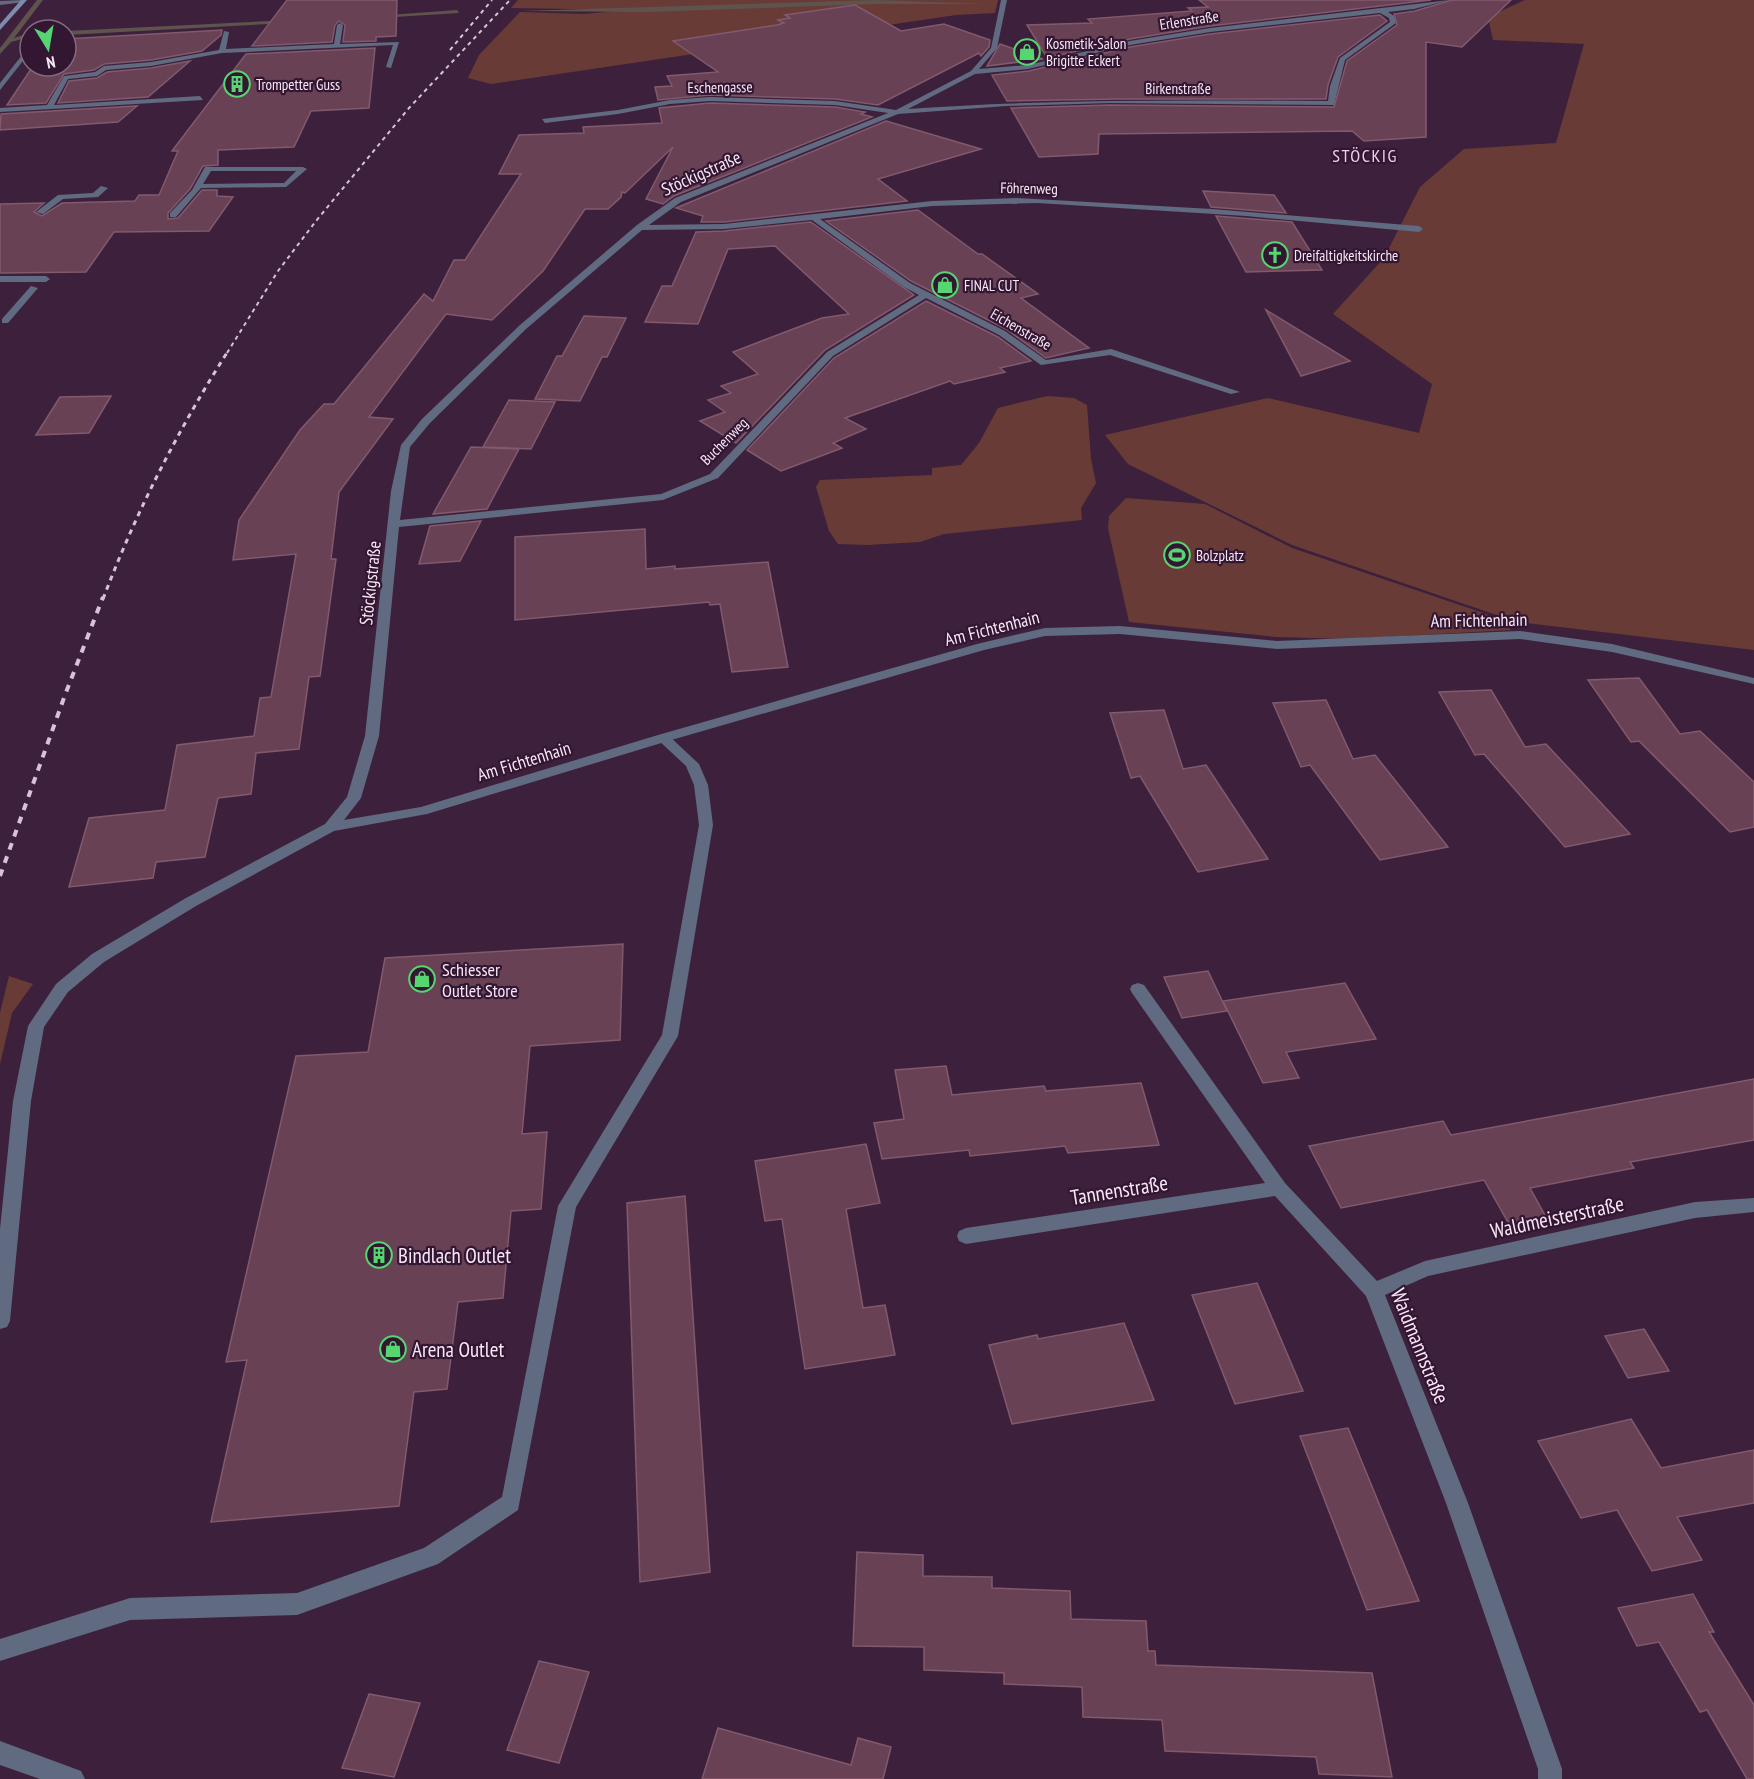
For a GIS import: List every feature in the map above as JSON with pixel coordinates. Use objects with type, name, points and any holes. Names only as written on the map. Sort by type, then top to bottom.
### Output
[{"type":"street","name":"Stöckigstraße","points":[[0,1321],[22,1101],[36,1026],[62,988],[98,958],[191,902],[330,827],[354,798],[372,736],[397,491],[405,447],[426,421],[523,327],[640,227],[678,200],[897,112],[973,72],[994,48],[1004,0]]},
{"type":"street","name":"Erlenstraße","points":[[973,72],[1028,67],[1167,36],[1413,7],[1447,0]]},
{"type":"street","points":[[0,3],[23,1]]},
{"type":"street","points":[[1,27],[23,1]]},
{"type":"street","name":"Birkenstraße","points":[[897,112],[1006,104],[1110,101],[1331,103],[1341,58],[1393,23],[1392,17],[1380,10]]},
{"type":"street","points":[[337,45],[340,25]]},
{"type":"street","points":[[222,51],[226,32]]},
{"type":"street","points":[[49,107],[66,76],[97,75],[104,68],[151,64],[222,51],[397,43],[389,67]]},
{"type":"street","points":[[0,88],[18,63]]},
{"type":"street","points":[[0,110],[200,98]]},
{"type":"street","name":"Eschengasse","points":[[546,121],[618,112],[670,102],[710,99],[835,103],[897,112]]},
{"type":"street","points":[[173,215],[198,186],[208,169],[303,169],[286,185],[198,186]]},
{"type":"street","points":[[40,212],[61,197],[95,195],[104,188]]},
{"type":"street","name":"Föhrenweg","points":[[640,227],[678,229],[815,219],[912,206],[1014,200],[1272,215],[1419,229]]},
{"type":"street","name":"Eichenstraße","points":[[815,219],[906,285],[1002,333],[1044,363],[1111,352],[1235,392]]},
{"type":"street","points":[[0,279],[46,279]]},
{"type":"street","points":[[0,289],[34,288],[5,321]]},
{"type":"street","name":"Buchenweg","points":[[394,524],[663,496],[714,476],[830,354],[925,295]]},
{"type":"street","name":"Am Fichtenhain","points":[[330,827],[422,811],[663,738],[981,647],[1045,632],[1120,630],[1277,645],[1520,635],[1612,648],[1752,681]]},
{"type":"street","points":[[0,1650],[130,1609],[297,1605],[430,1556],[511,1503],[567,1206],[670,1036],[706,825],[701,785],[692,764],[663,738]]},
{"type":"street","name":"Waidmannstraße","points":[[1138,989],[1279,1188],[1374,1291],[1456,1503],[1550,1769],[1550,1779]]},
{"type":"street","name":"Tannenstraße","points":[[966,1236],[1279,1188]]},
{"type":"street","name":"Waldmeisterstraße","points":[[1374,1291],[1425,1269],[1695,1210],[1754,1205]]},
{"type":"street","points":[[0,1753],[73,1779]]},
{"type":"shaded area","points":[[518,0],[998,0],[995,13],[956,15],[491,84],[468,78],[479,55],[520,12],[582,14],[631,10],[511,8]]},
{"type":"shaded area","points":[[1525,0],[1754,0],[1754,650],[1517,622],[1292,545],[1128,464],[1105,435],[1268,398],[1419,433],[1432,384],[1333,314],[1384,258],[1420,187],[1464,149],[1556,143],[1584,44],[1493,40],[1488,17]]},
{"type":"shaded area","points":[[1047,396],[1074,398],[1087,405],[1091,459],[1096,483],[1081,508],[1082,520],[944,534],[920,542],[867,545],[838,544],[829,531],[816,487],[820,480],[932,475],[932,468],[961,465],[979,443],[998,408]]},
{"type":"shaded area","points":[[1126,498],[1205,504],[1292,548],[1495,617],[1511,630],[1348,639],[1276,637],[1129,622],[1108,528],[1109,516]]},
{"type":"shaded area","points":[[9,976],[33,984],[12,1013],[0,1064],[0,1013]]},
{"type":"building","points":[[287,0],[397,0],[396,36],[376,37],[376,41],[343,42],[345,25],[339,21],[335,25],[332,42],[252,46]]},
{"type":"building","points":[[1199,0],[1431,0],[1210,26],[1130,39],[1047,58],[1027,25],[1092,23],[1088,19],[1192,11],[1188,8],[1208,7]]},
{"type":"building","points":[[1452,0],[1511,0],[1462,47],[1426,42],[1426,137],[1364,141],[1352,131],[1099,134],[1098,154],[1039,157],[1011,108],[1110,105],[1334,107],[1347,61],[1397,25],[1394,14],[1415,11]]},
{"type":"building","points":[[855,5],[901,31],[944,24],[990,40],[989,47],[981,56],[979,53],[878,105],[835,99],[710,95],[658,100],[655,87],[672,86],[667,76],[718,72],[673,41],[777,25],[784,23],[778,20],[790,18],[785,15]]},
{"type":"building","points":[[1380,15],[1387,21],[1338,57],[1328,85],[1326,99],[1007,101],[992,75],[1029,71],[1130,47],[1210,34]]},
{"type":"building","points":[[222,30],[221,35],[202,51],[151,60],[104,64],[94,70],[78,72],[78,38]]},
{"type":"building","points":[[1000,44],[1043,59],[987,66]]},
{"type":"building","points":[[375,48],[369,108],[311,111],[294,147],[218,150],[218,165],[203,166],[190,189],[168,213],[168,219],[178,218],[202,190],[217,190],[217,196],[233,197],[209,231],[114,232],[86,272],[0,273],[0,204],[44,203],[34,212],[42,216],[62,203],[135,201],[139,195],[159,195],[178,151],[172,151],[246,54]]},
{"type":"building","points":[[190,61],[148,97],[58,103],[69,81],[97,78],[107,72],[151,68]]},
{"type":"building","points":[[25,78],[62,78],[46,103],[7,105]]},
{"type":"building","points":[[710,103],[835,107],[865,112],[861,114],[872,117],[674,196],[663,204],[646,199],[673,147],[625,193],[622,192],[621,197],[608,209],[585,209],[543,271],[492,320],[446,314],[369,417],[393,419],[339,492],[331,559],[336,559],[320,676],[309,677],[299,749],[256,753],[251,794],[218,798],[205,857],[156,862],[153,878],[69,887],[89,818],[165,810],[177,745],[254,736],[260,698],[271,697],[296,554],[233,560],[239,520],[300,430],[324,404],[334,404],[424,294],[433,301],[454,260],[465,260],[521,174],[499,174],[519,135],[584,133],[583,127],[662,123],[659,108]]},
{"type":"building","points":[[137,106],[118,122],[0,130],[1,114]]},
{"type":"building","points":[[886,121],[981,149],[878,179],[907,201],[724,222],[701,222],[703,216],[676,208]]},
{"type":"building","points":[[1203,191],[1274,195],[1286,213],[1211,207]]},
{"type":"building","points":[[918,210],[1038,294],[1021,298],[1089,348],[1046,358],[1006,329],[911,281],[826,221]]},
{"type":"building","name":"Dreifaltigkeitskirche","points":[[1216,216],[1292,222],[1322,270],[1246,272]]},
{"type":"building","points":[[811,222],[914,295],[825,350],[736,443],[700,421],[725,412],[708,400],[731,393],[721,386],[758,374],[733,352],[822,318],[849,314],[775,246],[728,249],[698,324],[645,322],[662,286],[672,286],[696,232]]},
{"type":"building","points":[[926,301],[998,337],[1031,361],[1000,368],[1005,372],[954,384],[950,381],[845,418],[866,429],[833,443],[842,448],[781,471],[747,450],[834,358]]},
{"type":"building","points":[[1266,310],[1350,361],[1301,376]]},
{"type":"building","points":[[584,316],[626,318],[607,357],[602,357],[580,401],[535,399],[557,356],[562,356]]},
{"type":"building","points":[[111,396],[89,433],[36,435],[60,397]]},
{"type":"building","points":[[509,400],[555,402],[531,449],[483,447]]},
{"type":"building","points":[[471,447],[519,449],[487,509],[433,514]]},
{"type":"building","points":[[481,521],[460,561],[419,564],[430,526]]},
{"type":"building","points":[[645,529],[646,569],[768,562],[788,667],[732,672],[720,604],[710,605],[709,602],[515,620],[515,537]]},
{"type":"building","points":[[1639,678],[1680,734],[1700,731],[1754,782],[1754,827],[1730,832],[1639,741],[1631,742],[1588,680]]},
{"type":"building","points":[[1491,690],[1525,747],[1546,744],[1630,834],[1565,847],[1484,754],[1475,755],[1439,692]]},
{"type":"building","points":[[1326,700],[1353,759],[1375,755],[1448,847],[1380,860],[1310,765],[1301,767],[1273,703]]},
{"type":"building","points":[[1164,710],[1183,769],[1206,765],[1268,859],[1198,872],[1140,776],[1131,778],[1110,713]]},
{"type":"building","name":"Bindlach Outlet","points":[[623,944],[620,1040],[530,1046],[522,1134],[547,1132],[541,1209],[511,1211],[503,1298],[458,1302],[447,1389],[414,1392],[399,1506],[211,1522],[247,1360],[226,1362],[296,1056],[368,1052],[385,958]]},
{"type":"building","points":[[1208,971],[1227,1011],[1182,1018],[1164,977]]},
{"type":"building","points":[[1345,983],[1376,1039],[1286,1052],[1299,1078],[1263,1083],[1223,1001]]},
{"type":"building","points":[[946,1066],[952,1095],[1044,1086],[1046,1091],[1141,1083],[1159,1145],[1068,1153],[1065,1146],[970,1156],[969,1150],[882,1159],[874,1123],[904,1119],[895,1070]]},
{"type":"building","points":[[1754,1079],[1754,1140],[1630,1162],[1634,1168],[1530,1188],[1547,1219],[1509,1224],[1484,1180],[1341,1208],[1309,1146],[1443,1121],[1451,1135]]},
{"type":"building","points":[[866,1144],[880,1203],[846,1209],[863,1308],[885,1305],[895,1355],[805,1369],[782,1219],[765,1221],[755,1161]]},
{"type":"building","points":[[685,1196],[710,1572],[640,1582],[627,1203]]},
{"type":"building","points":[[1257,1283],[1303,1391],[1235,1404],[1192,1295]]},
{"type":"building","points":[[1124,1323],[1154,1400],[1012,1424],[989,1345],[1037,1335],[1038,1339]]},
{"type":"building","points":[[1644,1329],[1669,1371],[1628,1378],[1605,1336]]},
{"type":"building","points":[[1631,1419],[1661,1468],[1754,1450],[1754,1503],[1677,1517],[1702,1560],[1652,1571],[1617,1510],[1581,1518],[1538,1441]]},
{"type":"building","points":[[1348,1428],[1419,1601],[1367,1610],[1300,1436]]},
{"type":"building","points":[[857,1552],[923,1555],[923,1576],[992,1577],[992,1588],[1070,1591],[1071,1619],[1146,1621],[1148,1651],[1155,1651],[1156,1665],[1372,1673],[1392,1777],[1319,1774],[1316,1757],[1165,1751],[1162,1720],[1083,1717],[1082,1687],[1004,1684],[1004,1673],[924,1670],[924,1647],[853,1646]]},
{"type":"building","points":[[1693,1594],[1714,1632],[1709,1632],[1754,1705],[1754,1779],[1747,1779],[1707,1710],[1700,1712],[1659,1642],[1637,1646],[1618,1608]]},
{"type":"building","points":[[539,1661],[589,1672],[559,1763],[507,1750]]},
{"type":"building","points":[[369,1694],[420,1703],[394,1777],[342,1768]]},
{"type":"building","points":[[718,1728],[851,1765],[858,1738],[891,1747],[883,1779],[702,1779]]},
{"type":"waterway","points":[[9,41],[40,0]]},
{"type":"waterway","points":[[524,11],[646,10],[876,2],[984,4]]},
{"type":"waterway","points":[[378,16],[457,12]]},
{"type":"waterway","points":[[78,32],[287,21]]},
{"type":"waterway","points":[[9,41],[18,38]]},
{"type":"waterway","points":[[0,52],[9,41]]},
{"type":"railway","points":[[450,50],[492,0]]},
{"type":"railway","points":[[227,353],[278,271],[316,221],[409,108],[510,0]]},
{"type":"railway","points":[[103,599],[129,535],[159,472],[228,351]]},
{"type":"railway","points":[[0,876],[103,597]]},
{"type":"place","name":"Kosmetik-Salon Brigitte Eckert","points":[[1027,52]]},
{"type":"place","name":"Trompetter Guss","points":[[237,84]]},
{"type":"place","name":"Dreifaltigkeitskirche","points":[[1275,255]]},
{"type":"place","name":"FINAL CUT","points":[[945,285]]},
{"type":"place","name":"Bolzplatz","points":[[1177,555]]},
{"type":"place","name":"Schiesser Outlet Store","points":[[422,979]]},
{"type":"place","name":"Bindlach Outlet","points":[[379,1255]]},
{"type":"place","name":"Arena Outlet","points":[[393,1349]]},
{"type":"district","name":"STÖCKIG","points":[[1365,155]]}]
